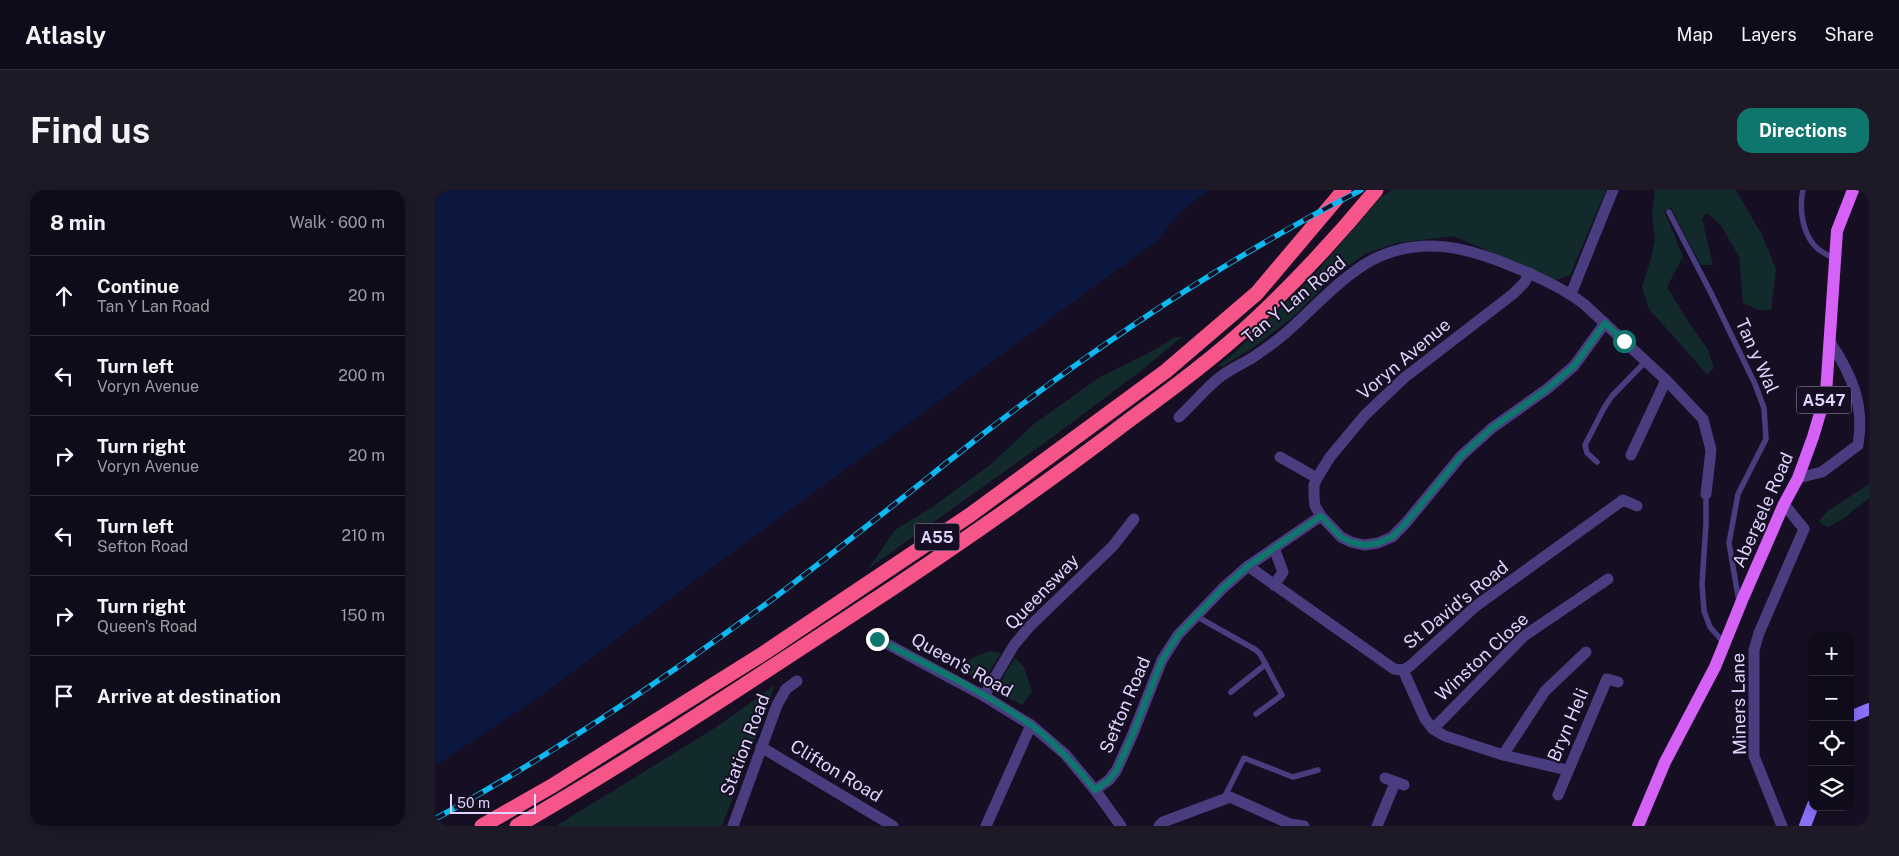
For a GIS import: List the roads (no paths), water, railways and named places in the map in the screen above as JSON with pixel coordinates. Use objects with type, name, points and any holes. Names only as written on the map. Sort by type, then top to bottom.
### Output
[{"type":"highway","name":"A55","points":[[482,826],[552,786],[765,653],[970,515],[1166,371],[1257,293],[1345,190]]},
{"type":"highway","name":"A55","points":[[517,826],[562,800],[705,710],[925,567],[1082,456],[1193,372],[1257,318],[1316,260],[1376,190]]},
{"type":"main road","name":"Abergele Road","points":[[1637,826],[1665,762],[1725,645],[1739,606],[1784,504],[1798,478],[1813,438],[1826,393],[1837,231],[1853,190]]},
{"type":"street","points":[[1571,294],[1613,190]]},
{"type":"street","name":"Tan Y Lan Road","points":[[1179,417],[1220,377],[1254,356],[1287,332],[1349,275],[1373,260],[1400,250],[1426,246],[1455,247],[1482,254],[1530,273],[1571,294],[1666,380],[1703,419],[1711,450],[1706,494]]},
{"type":"street","name":"Voryn Avenue","points":[[1530,273],[1524,283],[1513,294],[1404,378],[1365,415],[1330,457],[1314,485],[1315,506],[1321,516],[1341,537],[1364,545],[1378,543],[1392,537],[1461,456],[1492,428],[1547,389],[1574,366],[1605,323]]},
{"type":"street","points":[[1798,478],[1822,472],[1858,445],[1861,427],[1859,407],[1846,366],[1830,342]]},
{"type":"street","points":[[1631,455],[1666,380]]},
{"type":"street","points":[[1280,457],[1317,478]]},
{"type":"street","name":"St David's Road","points":[[1248,566],[1394,669],[1403,670],[1410,666],[1476,606],[1623,500],[1637,506]]},
{"type":"street","name":"Miners Lane","points":[[1782,826],[1754,756],[1754,650],[1759,633],[1804,529],[1784,504]]},
{"type":"street","name":"Sefton Road","points":[[1095,790],[1109,780],[1116,771],[1162,660],[1178,635],[1248,566],[1321,516]]},
{"type":"street","name":"Queensway","points":[[984,696],[1014,645],[1030,626],[1113,546],[1135,519]]},
{"type":"street","points":[[1274,548],[1283,572],[1274,584]]},
{"type":"street","name":"Winston Close","points":[[1433,729],[1524,636],[1608,579]]},
{"type":"street","name":"Queen's Road","points":[[886,639],[1031,725],[1065,754],[1095,790],[1121,826]]},
{"type":"street","points":[[1503,755],[1545,691],[1586,652]]},
{"type":"street","points":[[1403,670],[1425,719],[1433,729],[1445,736],[1503,755],[1567,770]]},
{"type":"street","name":"Bryn Heli","points":[[1558,795],[1607,679],[1618,682]]},
{"type":"street","name":"Station Road","points":[[733,826],[777,705],[786,689],[797,681]]},
{"type":"street","points":[[1854,715],[1869,709]]},
{"type":"street","points":[[986,826],[1031,725]]},
{"type":"street","name":"Clifton Road","points":[[761,747],[893,826]]},
{"type":"street","points":[[1377,826],[1395,782]]},
{"type":"street","points":[[1159,826],[1163,822],[1230,796],[1290,824],[1305,826]]},
{"type":"street","points":[[1805,826],[1811,811]]},
{"type":"lane","points":[[1803,190],[1801,202],[1803,224],[1810,240],[1818,248],[1835,259]]},
{"type":"lane","name":"Tan y Wal","points":[[1669,212],[1711,293],[1755,384],[1764,408],[1766,439],[1738,494],[1729,544],[1739,606]]},
{"type":"lane","points":[[1597,462],[1587,453],[1585,445],[1612,396],[1646,361]]},
{"type":"lane","points":[[1706,494],[1704,611],[1710,627],[1725,645]]},
{"type":"lane","points":[[1196,616],[1256,650],[1266,664],[1282,694],[1256,714]]},
{"type":"lane","points":[[1231,692],[1266,664]]},
{"type":"lane","points":[[1224,798],[1244,758],[1293,777],[1318,770]]},
{"type":"water","points":[[435,190],[1208,190],[1181,212],[1159,239],[684,588],[538,698],[435,766]]},
{"type":"railway","points":[[435,819],[564,743],[648,688],[730,630],[797,581],[983,434],[1120,334],[1166,303],[1262,244],[1361,190]]}]
